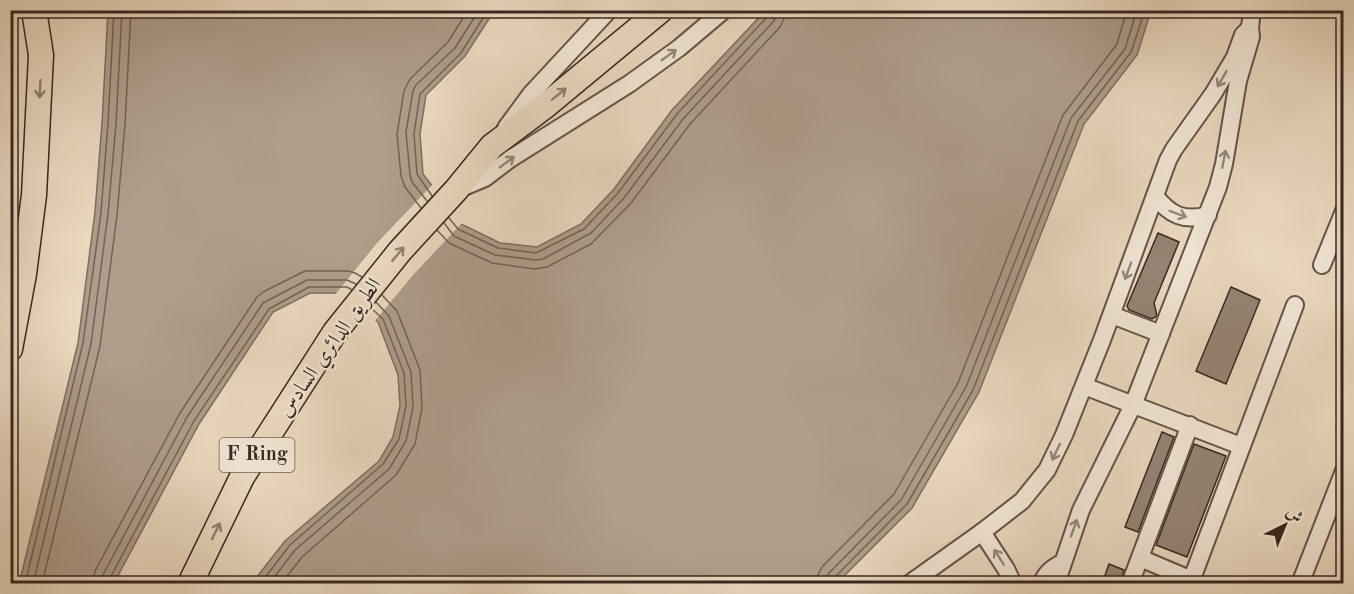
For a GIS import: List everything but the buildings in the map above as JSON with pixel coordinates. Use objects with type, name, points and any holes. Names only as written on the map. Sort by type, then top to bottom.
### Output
[{"type":"highway","points":[[10,349],[24,274],[34,195],[41,55],[34,10]]},
{"type":"highway","name":"الطريق الدائري السادس","points":[[190,584],[242,477],[335,332],[400,251],[492,146],[661,10]]},
{"type":"lane","points":[[41,55],[46,10]]},
{"type":"lane","points":[[492,146],[531,94],[609,10]]},
{"type":"lane","points":[[450,196],[484,178],[629,84],[679,48],[724,10]]},
{"type":"lane","points":[[1056,584],[1081,510],[1133,405],[1208,215],[1221,175],[1238,81],[1251,37],[1252,10]]},
{"type":"lane","points":[[909,584],[1022,501],[1047,470],[1064,435],[1112,315],[1163,172],[1174,149],[1213,94],[1234,57],[1243,35],[1250,28]]},
{"type":"lane","points":[[1155,196],[1162,205],[1186,218],[1195,219],[1208,215]]},
{"type":"lane","points":[[1322,266],[1344,211]]},
{"type":"lane","points":[[1140,558],[1191,582],[1295,305]]},
{"type":"lane","points":[[1112,315],[1161,334]]},
{"type":"lane","points":[[1084,386],[1241,446]]},
{"type":"lane","points":[[1130,584],[1190,425]]},
{"type":"lane","points":[[1300,584],[1344,471]]},
{"type":"lane","points":[[982,532],[1006,568],[1013,584]]},
{"type":"lane","points":[[1041,584],[1045,575],[1052,568],[1062,563]]},
{"type":"water","points":[[108,11],[494,11],[465,56],[426,95],[420,134],[423,174],[461,224],[500,243],[537,247],[581,224],[614,189],[672,110],[765,11],[1151,11],[1137,55],[1084,124],[979,392],[912,508],[837,583],[252,583],[285,541],[379,461],[393,437],[400,406],[398,375],[378,322],[347,293],[310,293],[273,312],[199,424],[114,583],[19,584],[78,343],[95,212]]},
{"type":"pier","points":[[434,183],[463,222],[414,274],[374,322],[346,296],[334,296],[377,243]]}]
